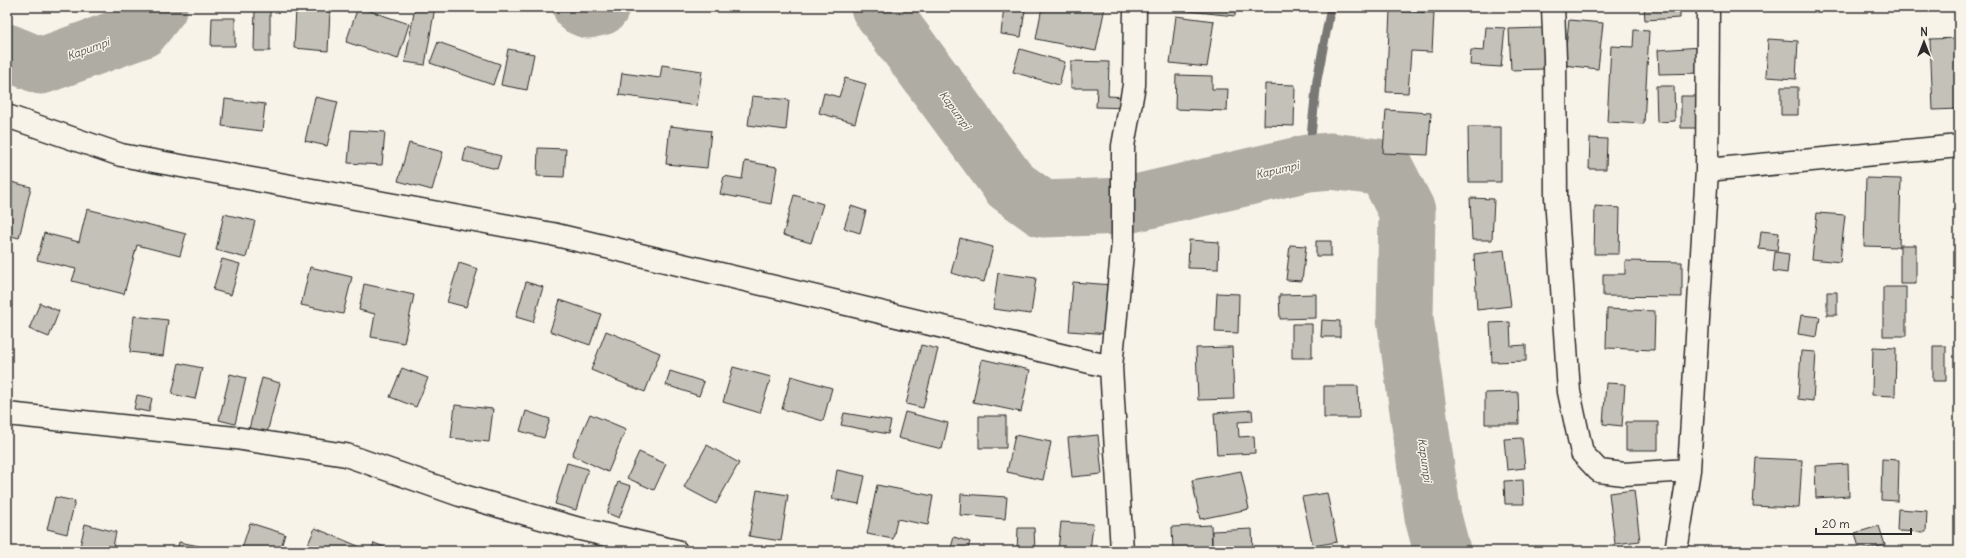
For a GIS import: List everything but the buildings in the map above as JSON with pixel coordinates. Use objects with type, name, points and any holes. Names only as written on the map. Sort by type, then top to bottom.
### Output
[{"type":"street","points":[[1122,551],[1111,367],[1123,243],[1123,146],[1134,85],[1135,7]]},
{"type":"street","points":[[1553,7],[1556,196],[1569,392],[1582,453],[1599,471],[1624,474],[1689,470]]},
{"type":"street","points":[[1676,551],[1689,470],[1707,170],[1708,7]]},
{"type":"street","points":[[7,116],[121,155],[552,234],[1111,367]]},
{"type":"street","points":[[1707,170],[1959,146]]},
{"type":"street","points":[[7,414],[235,438],[346,455],[460,495],[576,528],[676,551]]},
{"type":"waterway","name":"Kapumpi","points":[[7,52],[41,66],[141,30],[159,7]]},
{"type":"waterway","name":"Kapumpi","points":[[581,7],[588,10],[601,7]]},
{"type":"waterway","name":"Kapumpi","points":[[879,7],[1010,185],[1043,209],[1123,206],[1308,163],[1331,161],[1385,168],[1407,211],[1405,318],[1433,517],[1442,551]]},
{"type":"waterway","points":[[1308,163],[1317,80],[1331,7]]}]
